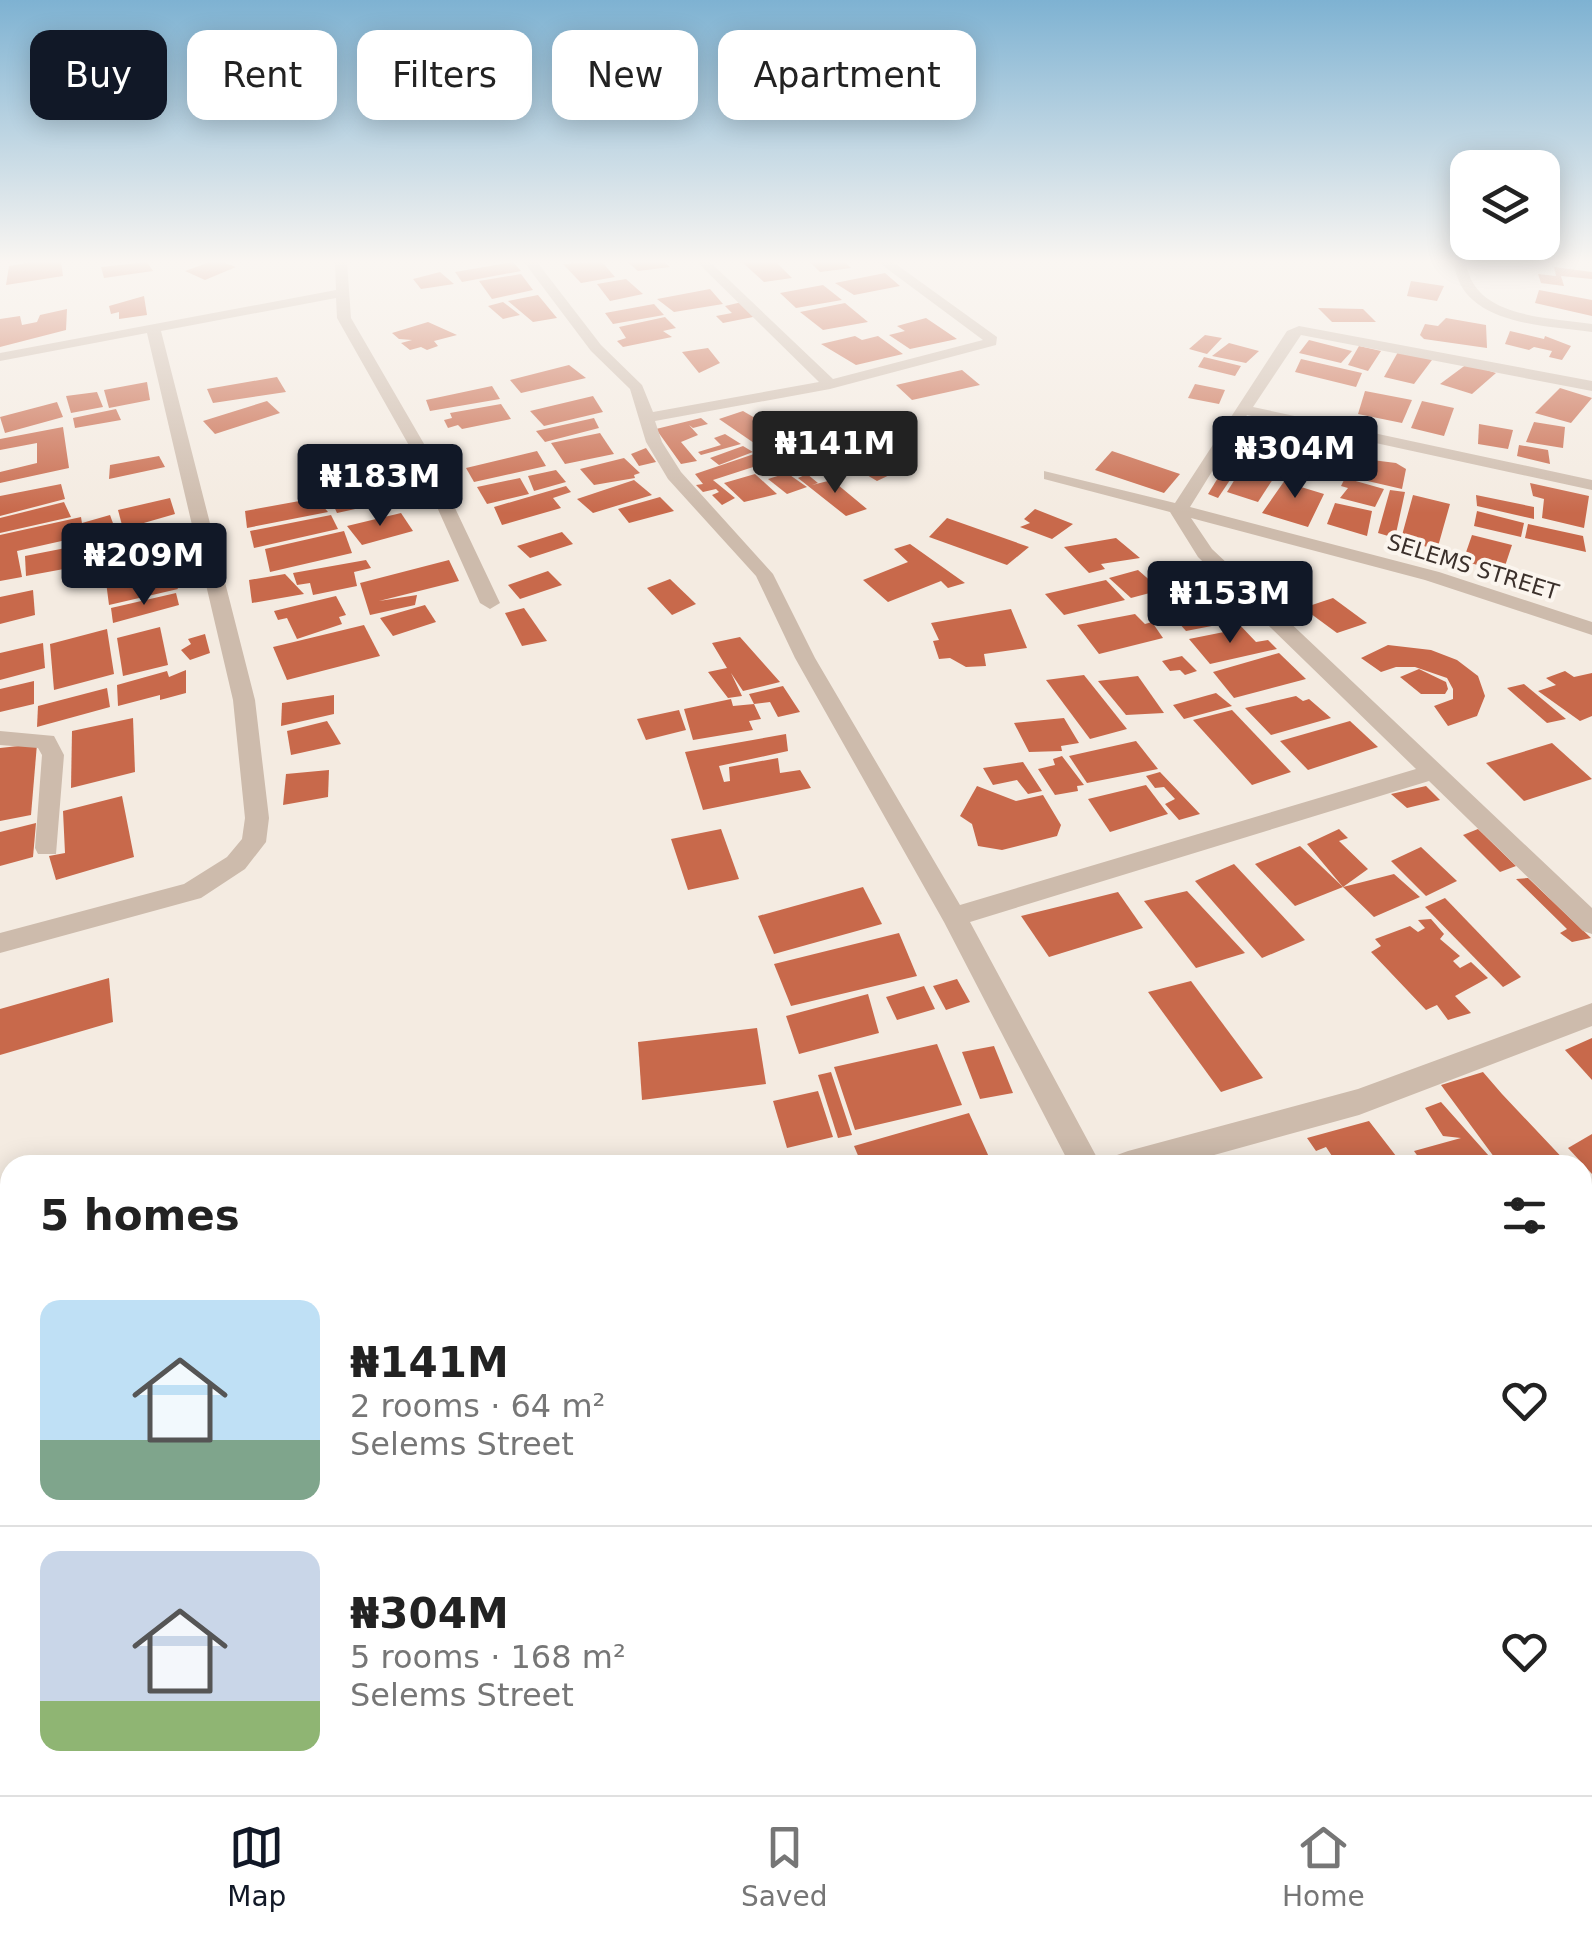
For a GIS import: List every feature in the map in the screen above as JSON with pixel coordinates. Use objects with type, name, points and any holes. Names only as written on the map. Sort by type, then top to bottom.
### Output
[{"type":"street","points":[[0,356],[54,346]]},
{"type":"street","points":[[0,942],[192,891],[236,863],[254,842],[257,818],[244,700],[158,346]]},
{"type":"street","points":[[360,346],[419,449],[490,603]]},
{"type":"street","points":[[597,346],[637,388],[654,442],[674,475],[743,548],[772,588],[805,658],[954,917],[1081,1155]]},
{"type":"street","points":[[790,346],[830,384]]},
{"type":"street","points":[[648,418],[830,384],[977,346]]},
{"type":"street","points":[[1285,346],[1178,511],[1205,553],[1592,924]]},
{"type":"street","points":[[1381,346],[1592,386]]},
{"type":"street","points":[[1244,410],[1592,485]]},
{"type":"street","name":"SELEMS STREET","points":[[1050,475],[1432,576],[1592,629]]},
{"type":"street","points":[[0,738],[46,740],[53,754],[47,848]]},
{"type":"street","points":[[954,917],[1431,772]]},
{"type":"street","points":[[1164,1155],[1375,1096],[1592,1014]]},
{"type":"building","points":[[405,346],[438,346],[427,350],[410,350]]},
{"type":"building","points":[[824,346],[892,346],[903,354],[856,365]]},
{"type":"building","points":[[1193,346],[1215,346],[1207,354],[1189,349]]},
{"type":"building","points":[[1225,346],[1259,351],[1246,363],[1212,356]]},
{"type":"building","points":[[1305,346],[1352,351],[1341,363],[1299,353]]},
{"type":"building","points":[[1359,346],[1381,351],[1368,371],[1348,365]]},
{"type":"building","points":[[1512,346],[1571,346],[1562,360],[1549,357],[1552,351],[1534,347],[1529,350]]},
{"type":"building","points":[[708,348],[720,363],[699,373],[682,352]]},
{"type":"building","points":[[1398,352],[1435,356],[1414,384],[1384,377]]},
{"type":"building","points":[[1204,357],[1241,366],[1235,376],[1198,367]]},
{"type":"building","points":[[1301,359],[1362,373],[1356,387],[1295,372]]},
{"type":"building","points":[[1467,364],[1496,373],[1472,394],[1440,384]]},
{"type":"building","points":[[569,365],[586,378],[521,393],[510,380]]},
{"type":"building","points":[[962,370],[980,385],[912,400],[896,385]]},
{"type":"building","points":[[277,377],[286,392],[213,403],[207,389]]},
{"type":"building","points":[[147,382],[150,400],[109,408],[104,390]]},
{"type":"building","points":[[1195,384],[1225,390],[1219,404],[1188,398]]},
{"type":"building","points":[[492,386],[500,399],[430,411],[426,400]]},
{"type":"building","points":[[1560,388],[1592,398],[1571,423],[1535,413]]},
{"type":"building","points":[[1365,391],[1412,400],[1402,423],[1358,414]]},
{"type":"building","points":[[97,392],[103,407],[71,413],[66,396]]},
{"type":"building","points":[[593,396],[603,412],[544,426],[530,411]]},
{"type":"building","points":[[267,401],[280,413],[215,434],[203,421]]},
{"type":"building","points":[[1422,401],[1454,408],[1444,436],[1411,428]]},
{"type":"building","points":[[57,402],[63,417],[5,433],[0,417]]},
{"type":"building","points":[[501,404],[511,419],[462,429],[458,425],[448,428],[444,420],[452,418],[450,413]]},
{"type":"building","points":[[116,409],[121,420],[75,428],[73,418]]},
{"type":"building","points":[[743,411],[781,433],[754,443],[719,419]]},
{"type":"building","points":[[594,418],[599,428],[545,442],[536,431]]},
{"type":"building","points":[[701,418],[708,424],[693,428],[689,425],[698,435],[681,442],[697,461],[681,464],[656,429]]},
{"type":"building","points":[[1534,422],[1565,427],[1563,448],[1526,442]]},
{"type":"building","points":[[1273,424],[1348,442],[1336,469],[1309,463],[1307,467],[1251,453]]},
{"type":"building","points":[[1479,424],[1513,430],[1508,449],[1478,444]]},
{"type":"building","points":[[63,427],[69,468],[0,483],[0,472],[37,463],[37,443],[0,450],[0,439]]},
{"type":"building","points":[[600,433],[614,454],[565,464],[551,443]]},
{"type":"building","points":[[725,434],[741,444],[701,455],[698,452],[721,445],[714,438]]},
{"type":"building","points":[[784,439],[805,449],[779,460],[761,447]]},
{"type":"building","points":[[831,439],[900,470],[877,481],[845,462],[851,459],[821,444]]},
{"type":"building","points":[[1519,445],[1548,450],[1550,464],[1517,456]]},
{"type":"building","points":[[743,446],[753,452],[719,465],[710,458]]},
{"type":"building","points":[[646,448],[656,462],[639,466],[631,454]]},
{"type":"building","points":[[537,451],[546,466],[474,482],[466,468]]},
{"type":"building","points":[[1112,451],[1180,474],[1164,493],[1095,470]]},
{"type":"building","points":[[757,453],[769,462],[713,480],[735,498],[722,505],[712,495],[719,492],[716,489],[703,492],[696,485],[703,484],[695,474]]},
{"type":"building","points":[[159,456],[165,467],[109,479],[110,465]]},
{"type":"building","points":[[624,458],[640,473],[635,478],[594,485],[580,469]]},
{"type":"building","points":[[1364,459],[1396,463],[1406,469],[1402,489],[1359,479]]},
{"type":"building","points":[[412,463],[416,474],[397,480],[418,475],[427,492],[369,506],[364,488],[386,483],[380,471]]},
{"type":"building","points":[[1243,466],[1275,476],[1258,502],[1227,492]]},
{"type":"building","points":[[1224,468],[1236,471],[1218,498],[1208,494]]},
{"type":"building","points":[[556,470],[566,482],[534,491],[528,476]]},
{"type":"building","points":[[1292,470],[1311,475],[1301,487],[1324,494],[1308,527],[1262,513]]},
{"type":"building","points":[[375,471],[382,480],[358,486],[352,476]]},
{"type":"building","points":[[787,473],[807,487],[787,494],[768,479]]},
{"type":"building","points":[[755,474],[777,494],[744,502],[724,483]]},
{"type":"building","points":[[807,474],[818,483],[812,485],[832,480],[867,509],[846,516],[798,478]]},
{"type":"building","points":[[347,478],[369,506],[337,513],[323,483]]},
{"type":"building","points":[[520,478],[529,494],[487,504],[477,487]]},
{"type":"building","points":[[1345,478],[1384,489],[1375,507],[1340,498],[1348,488],[1341,486]]},
{"type":"building","points":[[634,480],[652,495],[593,513],[577,499]]},
{"type":"building","points":[[1530,483],[1589,496],[1584,528],[1542,518],[1544,499],[1533,496]]},
{"type":"building","points":[[61,484],[65,499],[0,516],[0,496]]},
{"type":"building","points":[[566,486],[571,492],[553,498],[561,508],[502,525],[494,507]]},
{"type":"building","points":[[1390,490],[1405,492],[1395,538],[1378,533]]},
{"type":"building","points":[[1413,495],[1450,504],[1437,550],[1401,539]]},
{"type":"building","points":[[1476,495],[1534,507],[1534,519],[1477,506]]},
{"type":"building","points":[[660,497],[674,511],[629,523],[618,509]]},
{"type":"building","points":[[170,498],[175,514],[123,529],[118,510]]},
{"type":"building","points":[[316,498],[328,512],[247,528],[245,511]]},
{"type":"building","points":[[64,502],[71,517],[0,533],[0,518]]},
{"type":"building","points":[[1335,503],[1372,511],[1367,536],[1327,524]]},
{"type":"building","points":[[1035,509],[1073,524],[1052,539],[1020,527],[1030,523],[1024,519]]},
{"type":"building","points":[[1477,511],[1524,523],[1521,537],[1474,526]]},
{"type":"building","points":[[401,513],[413,531],[362,545],[347,526]]},
{"type":"building","points":[[110,515],[122,548],[93,555],[82,523]]},
{"type":"building","points":[[331,515],[338,529],[254,548],[250,531]]},
{"type":"building","points":[[81,517],[84,536],[17,551],[22,577],[0,581],[0,535]]},
{"type":"building","points":[[947,518],[1029,547],[1007,565],[929,537]]},
{"type":"building","points":[[175,524],[183,540],[127,552],[122,534]]},
{"type":"building","points":[[1528,524],[1583,536],[1586,552],[1525,538]]},
{"type":"building","points":[[344,531],[352,553],[270,572],[265,549]]},
{"type":"building","points":[[562,532],[573,544],[530,558],[517,546]]},
{"type":"building","points":[[1472,535],[1512,545],[1503,572],[1463,561]]},
{"type":"building","points":[[1116,538],[1140,558],[1101,564],[1105,569],[1089,573],[1064,547]]},
{"type":"building","points":[[86,544],[91,564],[26,576],[25,556]]},
{"type":"building","points":[[910,544],[965,583],[948,588],[941,581],[888,602],[863,580],[908,562],[894,549]]},
{"type":"building","points":[[167,560],[171,573],[181,569],[184,577],[174,581],[178,589],[109,605],[105,574]]},
{"type":"building","points":[[366,560],[371,568],[354,572],[357,586],[313,595],[310,583],[297,585],[293,573]]},
{"type":"building","points":[[449,560],[459,581],[379,601],[417,595],[415,605],[370,615],[360,583]]},
{"type":"building","points":[[1138,570],[1161,590],[1131,598],[1109,578]]},
{"type":"building","points":[[548,571],[562,585],[520,599],[508,585]]},
{"type":"building","points":[[285,574],[304,594],[252,603],[249,580]]},
{"type":"building","points":[[670,579],[696,604],[672,615],[647,588]]},
{"type":"building","points":[[1106,580],[1125,600],[1064,615],[1045,594]]},
{"type":"building","points":[[33,590],[35,615],[0,624],[0,597]]},
{"type":"building","points":[[176,593],[179,605],[113,623],[111,608]]},
{"type":"building","points":[[1218,595],[1241,618],[1225,622],[1203,598]]},
{"type":"building","points":[[336,596],[346,615],[339,617],[342,624],[297,639],[287,618],[278,620],[274,611]]},
{"type":"building","points":[[1199,598],[1222,624],[1186,631],[1162,604]]},
{"type":"building","points":[[1333,598],[1367,623],[1337,633],[1303,608]]},
{"type":"building","points":[[425,605],[436,622],[393,636],[380,618]]},
{"type":"building","points":[[524,608],[547,641],[522,646],[505,613]]},
{"type":"building","points":[[1011,609],[1027,648],[984,654],[986,666],[966,667],[950,658],[939,659],[933,641],[939,640],[931,623]]},
{"type":"building","points":[[1135,614],[1145,624],[1152,622],[1163,638],[1099,654],[1077,625]]},
{"type":"building","points":[[1237,622],[1256,642],[1268,640],[1277,649],[1210,664],[1189,639],[1239,629]]},
{"type":"building","points":[[364,625],[380,656],[287,680],[273,647]]},
{"type":"building","points":[[160,627],[168,665],[123,676],[117,638]]},
{"type":"building","points":[[107,629],[114,674],[54,690],[50,644]]},
{"type":"building","points":[[205,634],[210,653],[190,660],[181,650],[191,644],[188,639]]},
{"type":"building","points":[[740,637],[780,682],[743,691],[731,673],[742,696],[728,698],[708,672],[727,668],[712,643]]},
{"type":"building","points":[[43,643],[45,668],[0,680],[0,653]]},
{"type":"building","points":[[1388,645],[1431,650],[1457,660],[1478,676],[1485,696],[1477,716],[1448,726],[1434,706],[1453,699],[1447,678],[1415,667],[1381,672],[1361,658]]},
{"type":"building","points":[[1279,653],[1306,679],[1234,698],[1213,672]]},
{"type":"building","points":[[1182,656],[1197,671],[1185,675],[1180,670],[1170,671],[1162,661]]},
{"type":"building","points":[[1419,669],[1446,682],[1445,694],[1421,694],[1400,677]]},
{"type":"building","points":[[186,670],[186,693],[118,706],[117,685],[167,671],[169,677]]},
{"type":"building","points":[[1565,671],[1574,677],[1592,673],[1592,716],[1580,721],[1538,691],[1556,685],[1546,678]]},
{"type":"building","points":[[1084,675],[1127,729],[1090,739],[1046,680]]},
{"type":"building","points":[[1138,676],[1164,713],[1126,715],[1098,681]]},
{"type":"building","points":[[34,681],[34,704],[0,712],[0,689]]},
{"type":"building","points":[[1524,684],[1566,719],[1547,723],[1507,688]]},
{"type":"building","points":[[783,686],[800,712],[778,717],[770,702],[754,704],[749,694]]},
{"type":"building","points":[[107,688],[110,707],[37,727],[38,706]]},
{"type":"building","points":[[1216,693],[1232,706],[1184,719],[1173,705]]},
{"type":"building","points":[[334,695],[334,714],[281,726],[282,703]]},
{"type":"building","points":[[1296,696],[1303,701],[1309,699],[1331,718],[1271,735],[1245,708]]},
{"type":"building","points":[[731,699],[733,706],[754,704],[761,719],[749,721],[753,730],[693,740],[684,709]]},
{"type":"building","points":[[679,710],[686,730],[646,740],[637,719]]},
{"type":"building","points":[[1232,710],[1291,772],[1252,785],[1193,720]]},
{"type":"building","points":[[133,718],[135,772],[71,788],[72,731]]},
{"type":"building","points":[[1064,718],[1079,743],[1061,746],[1062,751],[1029,752],[1014,723]]},
{"type":"building","points":[[327,721],[341,744],[291,755],[287,731]]},
{"type":"building","points":[[1350,721],[1378,747],[1308,770],[1280,741]]},
{"type":"building","points":[[786,734],[788,751],[719,766],[724,782],[730,781],[729,767],[778,758],[780,773],[800,770],[811,788],[703,810],[685,752]]},
{"type":"building","points":[[1136,741],[1158,769],[1087,783],[1069,756]]},
{"type":"building","points":[[1552,743],[1592,779],[1524,801],[1486,763]]},
{"type":"building","points":[[37,744],[31,815],[0,821],[0,748]]},
{"type":"building","points":[[1062,756],[1084,785],[1077,786],[1078,791],[1055,795],[1038,769],[1055,765],[1053,759]]},
{"type":"building","points":[[1023,762],[1042,791],[1028,794],[1017,780],[993,785],[983,768]]},
{"type":"building","points":[[329,770],[328,797],[283,805],[286,774]]},
{"type":"building","points":[[1160,772],[1200,814],[1179,820],[1165,804],[1175,799],[1164,787],[1155,788],[1146,776]]},
{"type":"building","points":[[1146,785],[1168,814],[1110,832],[1088,799]]},
{"type":"building","points":[[977,786],[1016,801],[1043,795],[1061,825],[1057,836],[1002,850],[978,846],[972,824],[960,816]]},
{"type":"building","points":[[1426,786],[1440,800],[1407,808],[1391,794]]},
{"type":"building","points":[[122,796],[134,857],[56,880],[49,856],[65,853],[63,811]]},
{"type":"building","points":[[36,823],[33,857],[0,866],[0,832]]},
{"type":"building","points":[[721,829],[739,879],[688,890],[671,839]]},
{"type":"building","points":[[1339,829],[1348,838],[1339,841],[1368,869],[1343,887],[1307,844]]},
{"type":"building","points":[[1478,829],[1516,866],[1500,872],[1463,835]]},
{"type":"building","points":[[1300,846],[1343,887],[1295,906],[1255,864]]},
{"type":"building","points":[[1421,847],[1457,881],[1426,896],[1391,861]]},
{"type":"building","points":[[1234,864],[1305,940],[1262,958],[1195,881]]},
{"type":"building","points":[[1394,874],[1420,897],[1374,917],[1343,887]]},
{"type":"building","points":[[1528,878],[1591,938],[1572,942],[1560,933],[1567,929],[1516,879]]},
{"type":"building","points":[[863,887],[882,924],[774,954],[758,916]]},
{"type":"building","points":[[1187,891],[1245,953],[1196,968],[1144,901]]},
{"type":"building","points":[[1118,892],[1143,928],[1049,957],[1021,916]]},
{"type":"building","points":[[1445,898],[1521,977],[1503,987],[1425,907]]},
{"type":"building","points":[[1431,919],[1444,934],[1440,939],[1460,956],[1453,961],[1460,968],[1471,962],[1488,978],[1455,996],[1471,1013],[1448,1020],[1437,1005],[1426,1010],[1371,952],[1381,946],[1375,939],[1410,926],[1418,932],[1425,928],[1418,920]]},
{"type":"building","points":[[899,933],[917,976],[791,1006],[774,964]]},
{"type":"building","points":[[109,978],[113,1022],[0,1055],[0,1009]]},
{"type":"building","points":[[957,979],[970,1002],[946,1010],[933,986]]},
{"type":"building","points":[[1191,981],[1263,1078],[1221,1092],[1148,992]]},
{"type":"building","points":[[924,986],[935,1009],[897,1020],[886,997]]},
{"type":"building","points":[[868,994],[879,1033],[799,1054],[786,1016]]},
{"type":"building","points":[[757,1028],[766,1084],[642,1100],[638,1042]]},
{"type":"building","points":[[1592,1038],[1592,1080],[1565,1050]]},
{"type":"building","points":[[937,1044],[962,1105],[855,1130],[834,1067]]},
{"type":"building","points":[[994,1046],[1013,1093],[980,1099],[962,1052]]},
{"type":"building","points":[[831,1072],[852,1135],[838,1138],[818,1075]]},
{"type":"building","points":[[1483,1072],[1560,1155],[1493,1155],[1441,1085]]},
{"type":"building","points":[[818,1091],[833,1137],[787,1148],[773,1101]]},
{"type":"building","points":[[1441,1102],[1488,1155],[1417,1155],[1414,1151],[1461,1138],[1443,1136],[1425,1108]]},
{"type":"building","points":[[969,1113],[988,1155],[858,1155],[854,1146]]},
{"type":"building","points":[[1369,1121],[1395,1155],[1331,1155],[1326,1147],[1316,1151],[1307,1138]]},
{"type":"building","points":[[1592,1134],[1592,1155],[1574,1155],[1568,1148]]}]
